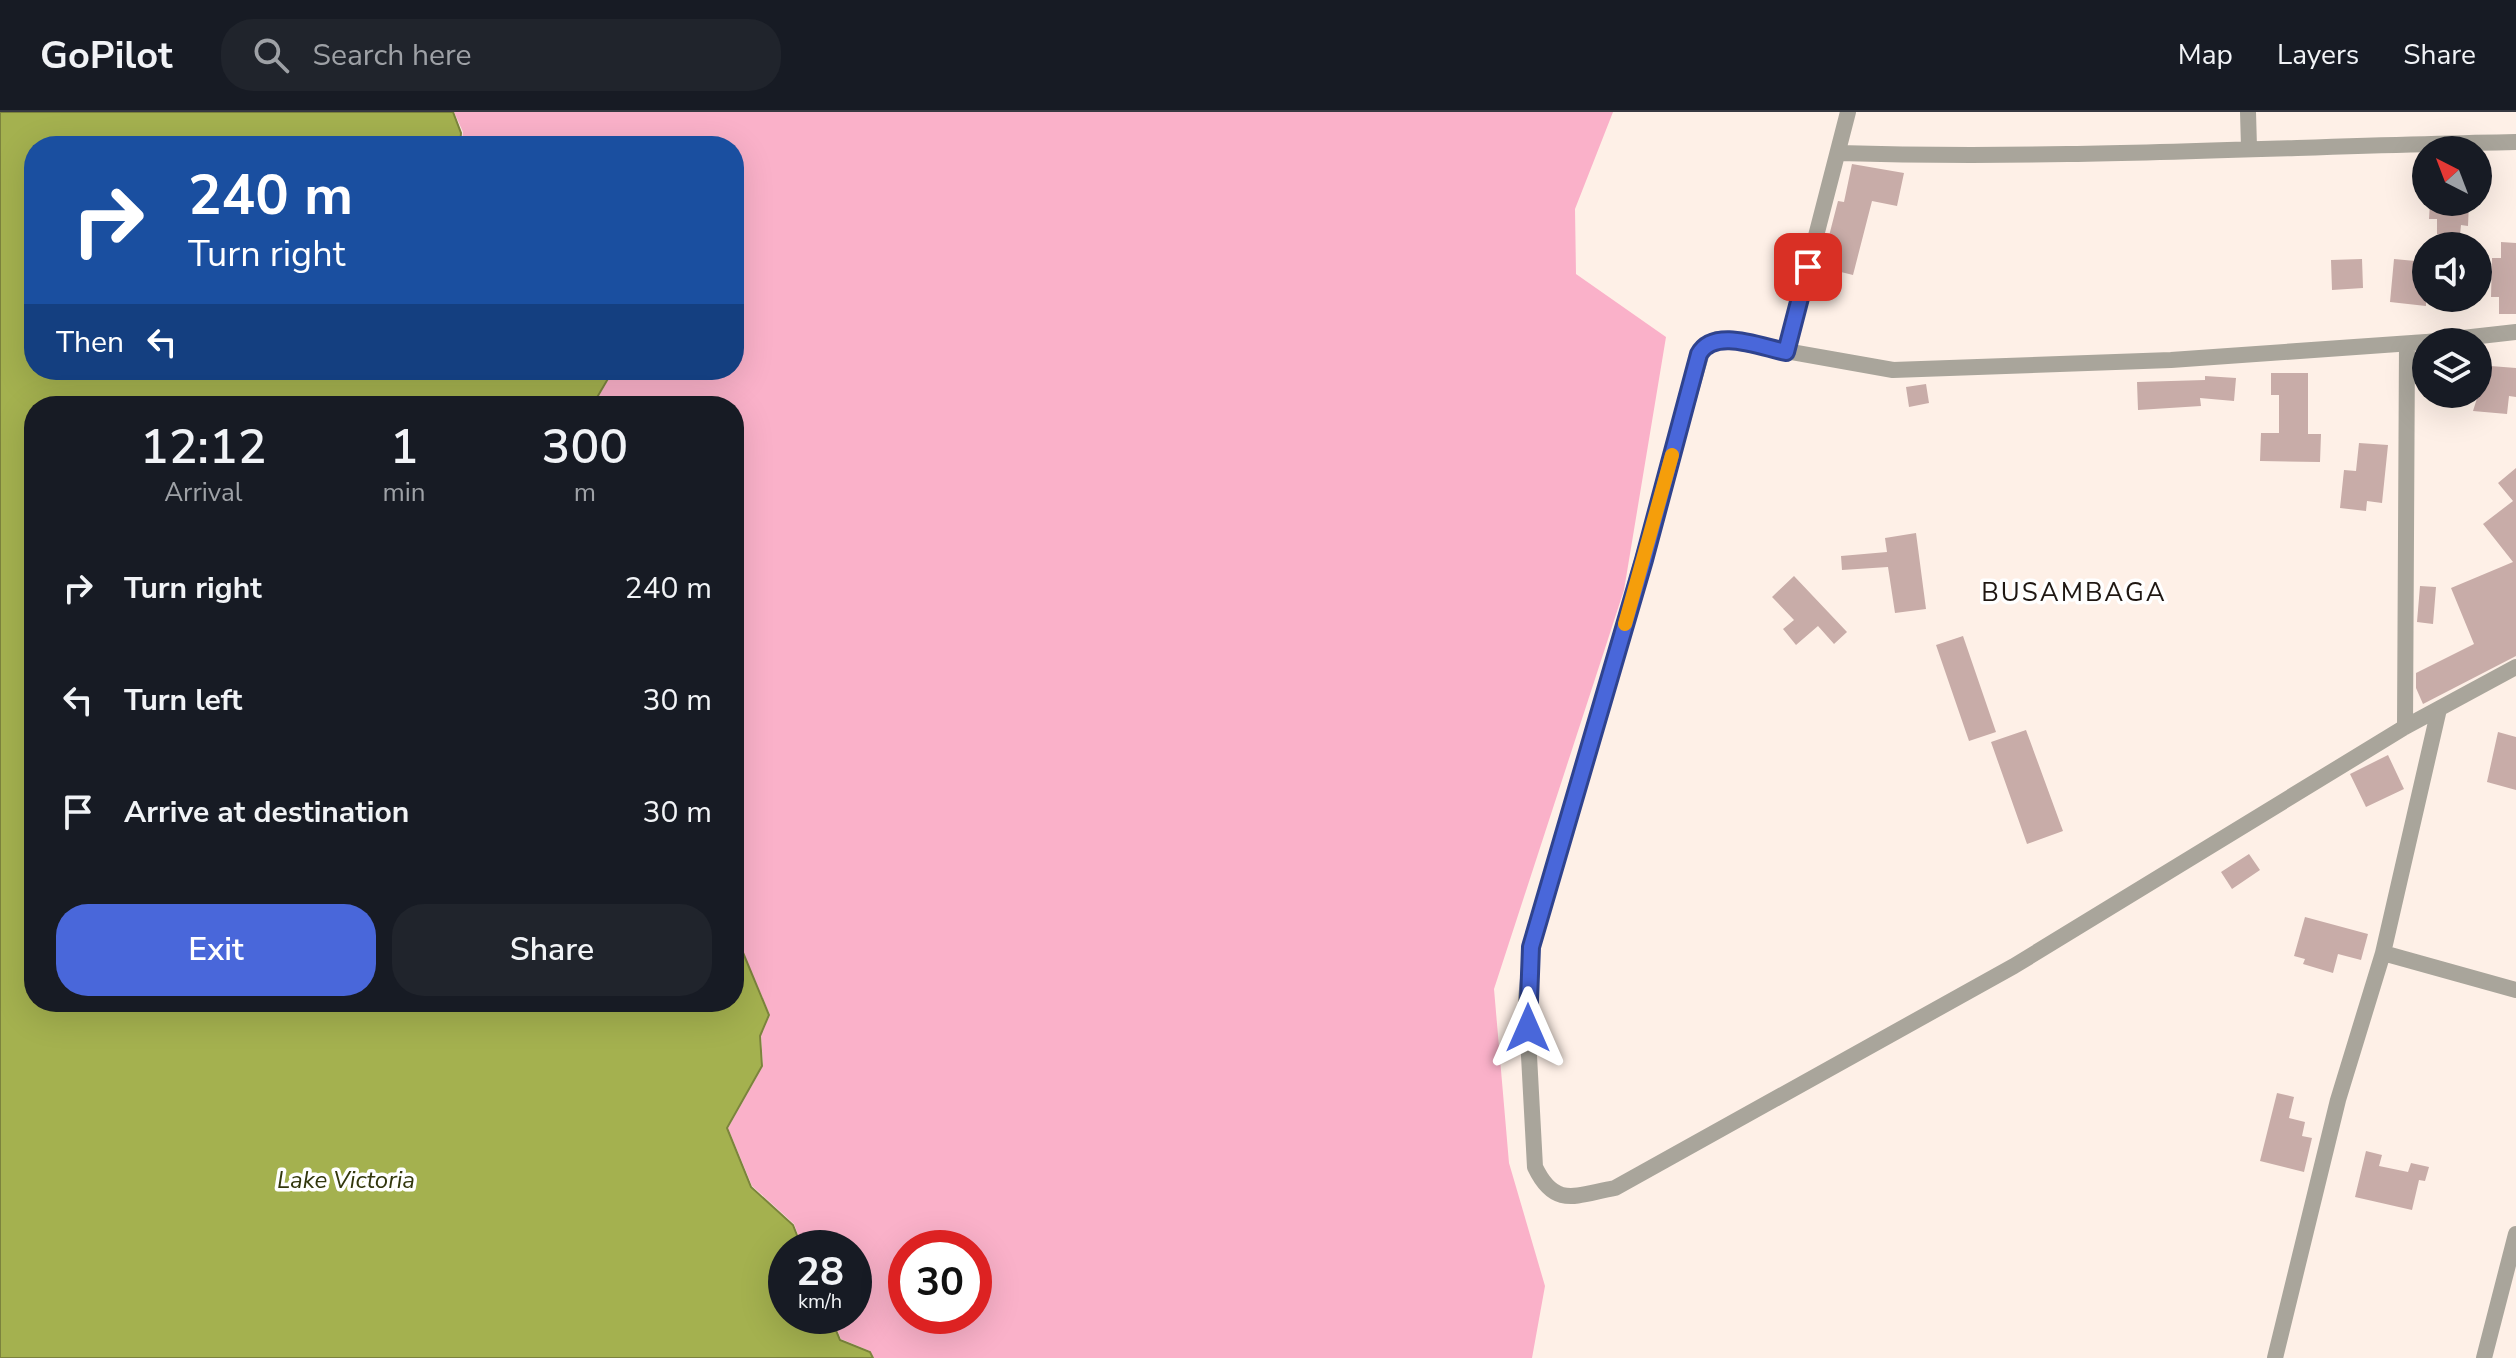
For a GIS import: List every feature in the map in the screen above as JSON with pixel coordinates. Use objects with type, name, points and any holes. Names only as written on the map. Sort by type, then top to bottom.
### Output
[{"type":"street","points":[[1786,352],[1848,112]]},
{"type":"street","points":[[2248,112],[2249,147]]},
{"type":"street","points":[[1839,153],[1983,158],[2249,147],[2516,142]]},
{"type":"street","points":[[2492,335],[2516,332]]},
{"type":"street","points":[[2412,343],[2171,360],[1893,370],[1717,339],[1704,345],[1531,947],[1526,1000],[1535,1167],[1545,1188],[1561,1197],[1615,1188],[2014,966],[2405,727],[2516,667]]},
{"type":"street","points":[[2405,727],[2407,344]]},
{"type":"street","points":[[2275,1358],[2338,1100],[2383,953],[2439,709]]},
{"type":"street","points":[[2383,953],[2516,990]]},
{"type":"street","points":[[2484,1358],[2516,1234]]},
{"type":"shaded area","points":[[454,112],[1613,112],[1575,209],[1576,274],[1666,337],[1624,590],[1494,989],[1509,1163],[1545,1286],[1532,1358],[874,1358],[870,1351],[841,1339],[839,1334],[872,1334],[872,1230],[796,1230],[794,1224],[752,1186],[728,1128],[763,1066],[761,1035],[770,1015],[744,955],[744,396],[599,396],[608,380],[744,380],[744,136],[462,136]]},
{"type":"water","name":"Lake Victoria","points":[[0,112],[453,112],[461,133],[461,136],[24,136],[24,380],[607,380],[598,396],[24,396],[24,1012],[744,1012],[744,955],[769,1015],[760,1036],[762,1066],[727,1128],[751,1187],[795,1230],[768,1230],[768,1334],[838,1334],[840,1340],[870,1352],[873,1358],[0,1358]]},
{"type":"building","points":[[1852,164],[1904,173],[1897,206],[1872,201],[1853,275],[1821,267],[1838,201],[1844,202]]},
{"type":"building","points":[[2429,216],[2468,216],[2468,226],[2461,225],[2460,232],[2437,232],[2437,219],[2429,219]]},
{"type":"building","points":[[2501,242],[2516,243],[2516,314],[2499,314],[2499,297],[2492,297],[2492,258],[2501,258]]},
{"type":"building","points":[[2362,259],[2363,288],[2332,290],[2331,260]]},
{"type":"building","points":[[2394,259],[2412,261],[2412,304],[2390,302]]},
{"type":"building","points":[[2492,366],[2516,368],[2516,397],[2509,396],[2507,414],[2473,411],[2474,408],[2492,408]]},
{"type":"building","points":[[2271,373],[2308,373],[2308,434],[2321,434],[2320,462],[2260,461],[2261,433],[2279,433],[2279,395],[2271,395]]},
{"type":"building","points":[[2205,376],[2236,378],[2234,401],[2200,398],[2201,406],[2138,410],[2137,382],[2205,380]]},
{"type":"building","points":[[1926,384],[1929,403],[1909,407],[1906,387]]},
{"type":"building","points":[[2359,443],[2388,445],[2382,503],[2367,501],[2366,511],[2340,508],[2344,470],[2356,471]]},
{"type":"building","points":[[2516,468],[2516,656],[2423,704],[2416,688],[2416,673],[2474,644],[2451,588],[2513,562],[2483,524],[2513,501],[2498,483]]},
{"type":"building","points":[[1916,533],[1926,609],[1895,613],[1888,567],[1842,570],[1841,556],[1887,552],[1885,538]]},
{"type":"building","points":[[1794,576],[1847,632],[1834,644],[1818,626],[1796,645],[1783,629],[1794,620],[1772,597]]},
{"type":"building","points":[[2420,586],[2436,587],[2433,624],[2417,622]]},
{"type":"building","points":[[1963,636],[1996,732],[1969,741],[1936,645]]},
{"type":"building","points":[[2026,730],[2063,831],[2027,844],[1991,742]]},
{"type":"building","points":[[2498,732],[2516,737],[2516,790],[2487,782]]},
{"type":"building","points":[[2388,755],[2404,789],[2366,807],[2350,774]]},
{"type":"building","points":[[2249,854],[2260,870],[2232,889],[2221,872]]},
{"type":"building","points":[[2305,917],[2368,934],[2361,960],[2338,954],[2333,973],[2303,964],[2305,959],[2294,956]]},
{"type":"building","points":[[2277,1093],[2294,1097],[2289,1118],[2305,1122],[2302,1136],[2312,1138],[2304,1172],[2260,1161]]},
{"type":"building","points":[[2366,1151],[2382,1155],[2379,1166],[2408,1172],[2411,1163],[2429,1167],[2425,1181],[2419,1180],[2412,1210],[2355,1197]]},
{"type":"slow traffic","points":[[1625,624],[1672,455]]},
{"type":"district","name":"BUSAMBAGA","points":[[2074,592]]},
{"type":"route","points":[[1528,1028],[1526,1000],[1531,947],[1644,560],[1699,354],[1704,345],[1717,339],[1786,352],[1808,267]]}]
